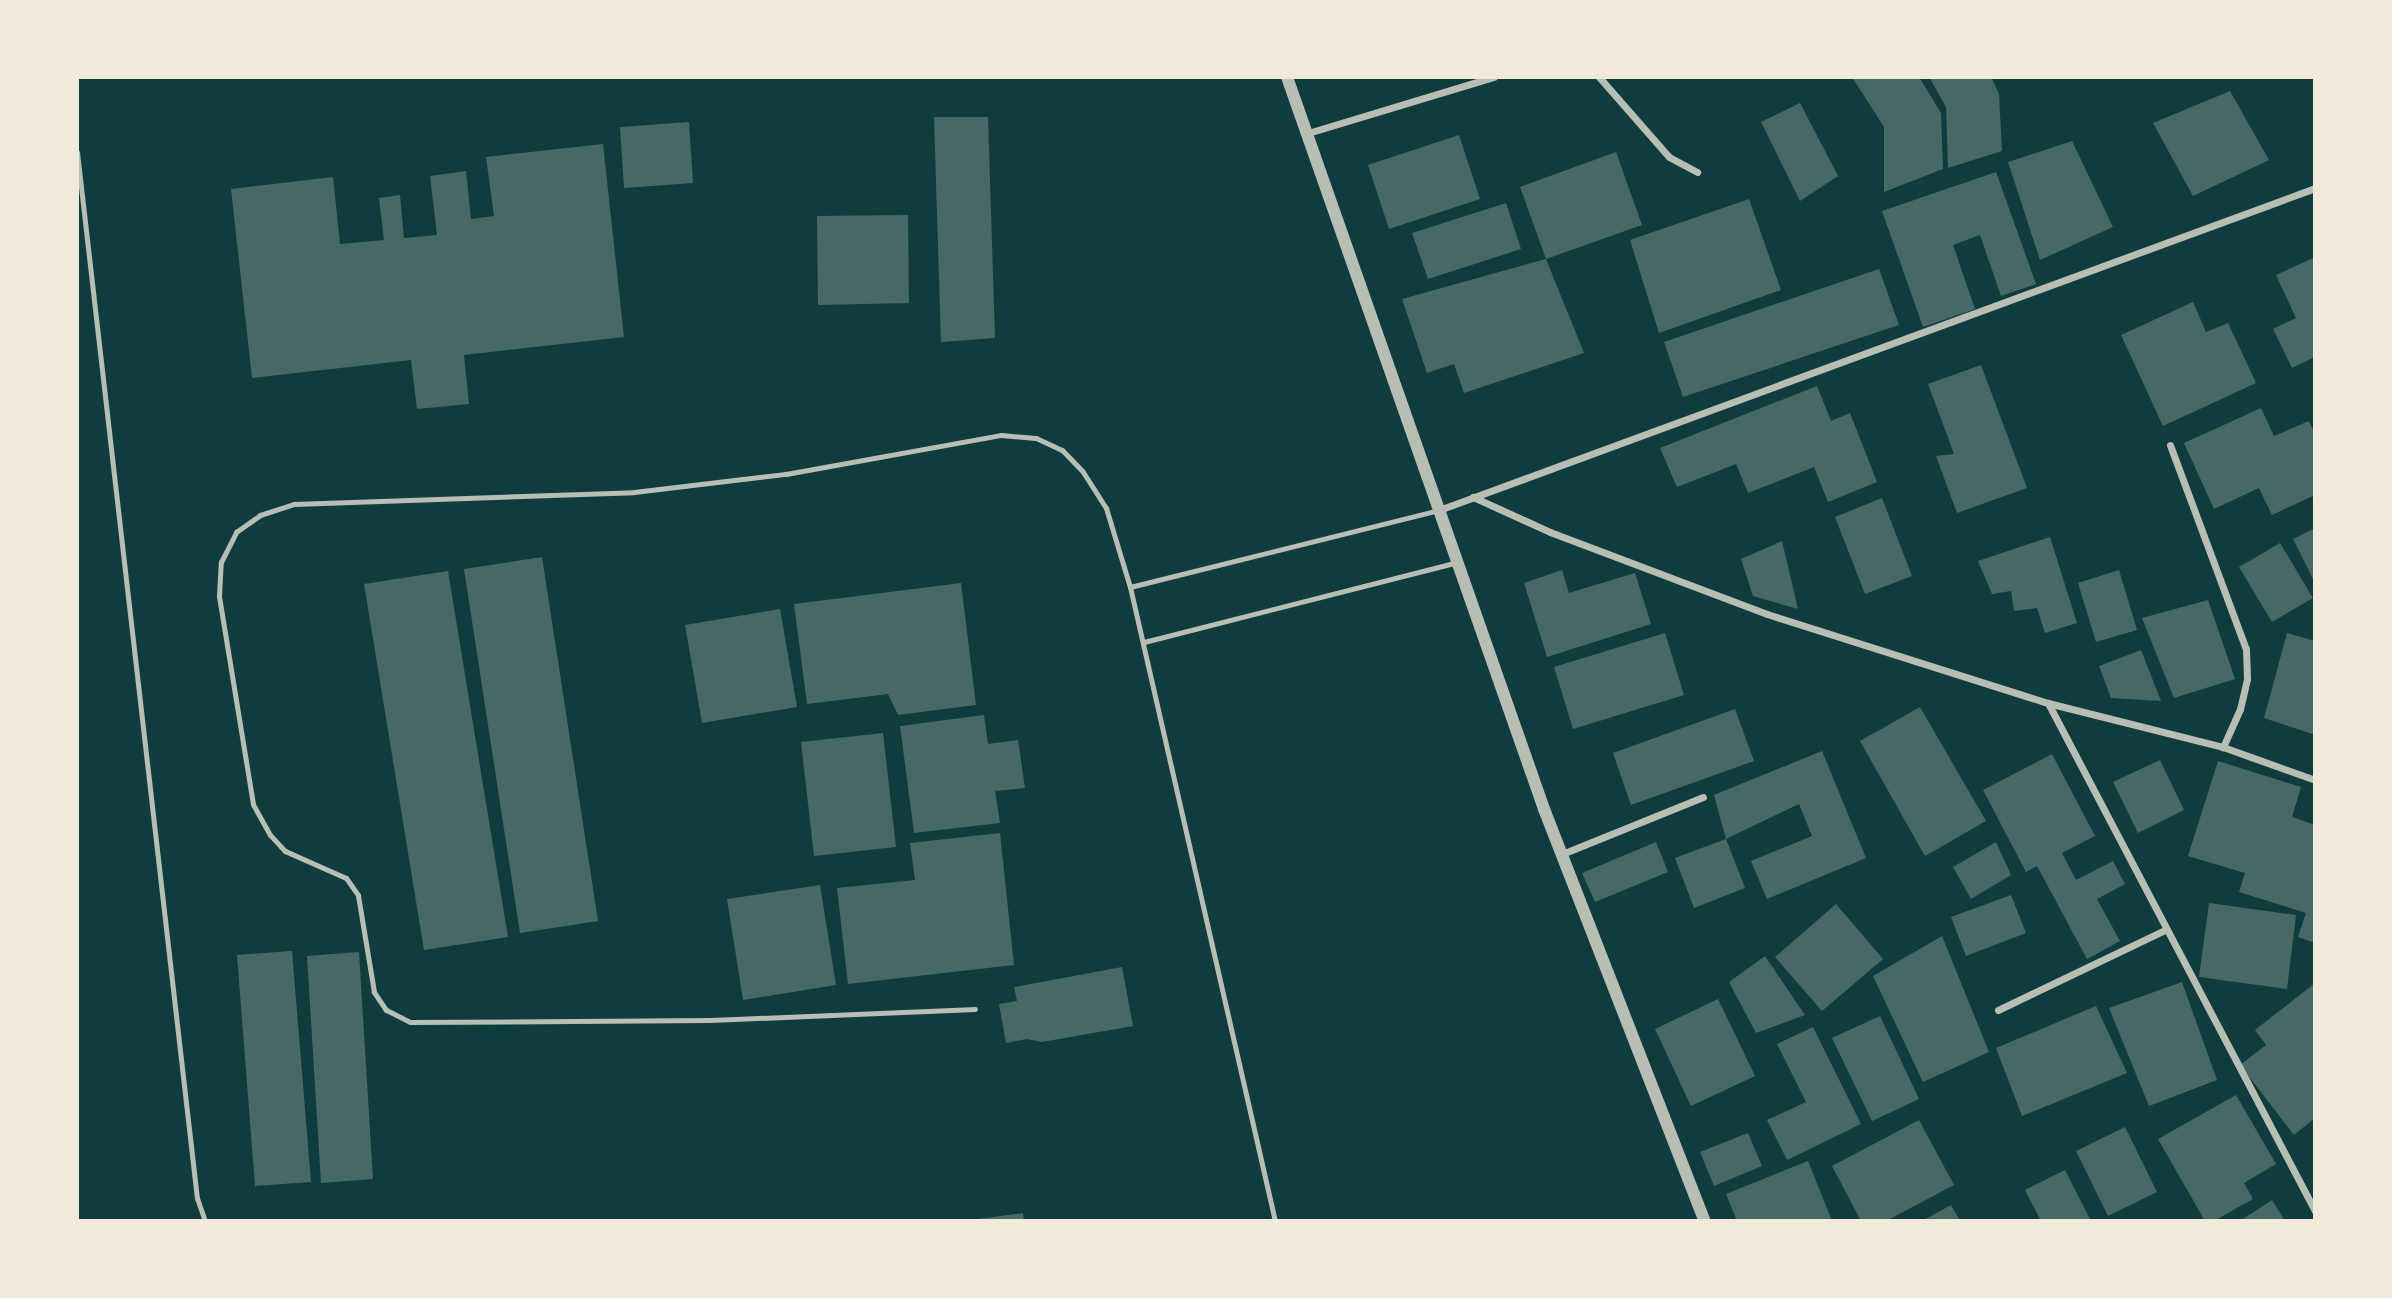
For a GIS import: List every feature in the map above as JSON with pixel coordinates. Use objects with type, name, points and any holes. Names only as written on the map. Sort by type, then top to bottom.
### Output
[{"type":"street","points":[[1287,77],[1562,855],[1705,1221]]},
{"type":"street","points":[[1308,133],[1494,77]]},
{"type":"street","points":[[1599,77],[1669,157],[1697,172]]},
{"type":"street","points":[[1438,510],[1907,342],[2315,188]]},
{"type":"street","points":[[2170,445],[2246,649],[2247,679],[2240,709],[2223,747]]},
{"type":"street","points":[[1473,496],[1550,531],[1767,614],[2048,703],[2223,747],[2315,780]]},
{"type":"street","points":[[2048,703],[2167,929],[2205,1009],[2315,1210]]},
{"type":"street","points":[[1562,855],[1703,797]]},
{"type":"street","points":[[1998,1010],[2167,929]]},
{"type":"lane","points":[[77,152],[197,1198],[205,1221]]},
{"type":"lane","points":[[975,1009],[710,1020],[410,1022],[386,1010],[374,992],[358,895],[346,878],[285,850],[270,835],[253,804],[219,596],[221,562],[236,531],[260,515],[294,504],[634,492],[786,474],[1001,435],[1036,438],[1062,450],[1083,472],[1106,508],[1130,587],[1275,1221]]},
{"type":"lane","points":[[1130,587],[1438,510]]},
{"type":"lane","points":[[1144,642],[1457,562]]},
{"type":"building","points":[[1852,77],[1919,77],[1941,113],[1943,169],[1884,192],[1884,127]]},
{"type":"building","points":[[1929,77],[1991,77],[1999,94],[2002,151],[1948,168],[1946,107]]},
{"type":"building","points":[[2230,91],[2269,160],[2193,196],[2153,123]]},
{"type":"building","points":[[1800,103],[1838,176],[1800,201],[1761,122]]},
{"type":"building","points":[[934,117],[988,117],[995,338],[941,342]]},
{"type":"building","points":[[689,122],[693,183],[624,188],[620,127]]},
{"type":"building","points":[[1459,135],[1480,199],[1389,229],[1368,165]]},
{"type":"building","points":[[2072,141],[2113,227],[2040,260],[2008,162]]},
{"type":"building","points":[[603,144],[624,337],[464,355],[469,404],[417,409],[411,360],[252,378],[231,189],[333,177],[340,244],[384,240],[379,198],[400,195],[404,238],[437,235],[430,176],[466,171],[471,219],[494,216],[486,157]]},
{"type":"building","points":[[1616,152],[1642,225],[1546,259],[1520,187]]},
{"type":"building","points":[[1996,172],[2036,284],[2001,296],[1980,235],[1953,245],[1975,309],[1923,327],[1882,211]]},
{"type":"building","points":[[1749,199],[1781,290],[1659,333],[1630,240]]},
{"type":"building","points":[[1506,203],[1521,249],[1428,279],[1412,233]]},
{"type":"building","points":[[908,215],[909,303],[818,305],[817,216]]},
{"type":"building","points":[[2315,257],[2315,357],[2292,368],[2273,329],[2296,318],[2276,275]]},
{"type":"building","points":[[1546,259],[1584,353],[1464,393],[1454,364],[1427,373],[1402,299]]},
{"type":"building","points":[[1879,269],[1899,325],[1683,397],[1664,342]]},
{"type":"building","points":[[2193,302],[2206,332],[2228,323],[2256,383],[2163,426],[2121,335]]},
{"type":"building","points":[[1981,365],[2027,488],[1957,513],[1936,456],[1954,454],[1928,384]]},
{"type":"building","points":[[1817,386],[1831,421],[1850,413],[1877,482],[1828,502],[1814,467],[1748,493],[1736,464],[1677,487],[1660,448]]},
{"type":"building","points":[[2261,408],[2274,436],[2309,421],[2315,434],[2315,495],[2272,515],[2259,488],[2214,509],[2184,443]]},
{"type":"building","points":[[1882,498],[1912,576],[1865,594],[1835,517]]},
{"type":"building","points":[[2315,528],[2315,583],[2293,539]]},
{"type":"building","points":[[2050,537],[2077,623],[2045,633],[2037,608],[2014,611],[2011,591],[1992,594],[1978,561]]},
{"type":"building","points":[[1782,541],[1798,609],[1753,596],[1741,559]]},
{"type":"building","points":[[2280,543],[2313,598],[2272,622],[2239,567]]},
{"type":"building","points":[[542,557],[598,921],[520,933],[464,569]]},
{"type":"building","points":[[1562,570],[1569,593],[1635,573],[1651,624],[1547,657],[1524,583]]},
{"type":"building","points":[[2119,570],[2137,630],[2096,642],[2078,583]]},
{"type":"building","points":[[448,571],[508,937],[424,950],[364,584]]},
{"type":"building","points":[[961,583],[976,705],[898,715],[888,694],[807,704],[794,604]]},
{"type":"building","points":[[2208,600],[2235,679],[2174,698],[2142,618]]},
{"type":"building","points":[[780,609],[797,707],[702,723],[685,625]]},
{"type":"building","points":[[1665,633],[1684,695],[1573,729],[1554,667]]},
{"type":"building","points":[[2287,633],[2315,641],[2315,735],[2264,718]]},
{"type":"building","points":[[2141,650],[2161,701],[2111,698],[2099,666]]},
{"type":"building","points":[[1920,707],[1986,821],[1925,856],[1860,741]]},
{"type":"building","points":[[1735,709],[1754,761],[1631,805],[1613,753]]},
{"type":"building","points":[[984,715],[988,744],[1018,740],[1025,788],[995,791],[1000,823],[914,833],[900,726]]},
{"type":"building","points":[[883,733],[896,847],[814,856],[801,742]]},
{"type":"building","points":[[1822,751],[1866,858],[1767,899],[1751,861],[1812,836],[1799,804],[1726,839],[1714,795]]},
{"type":"building","points":[[2052,754],[2095,836],[2062,853],[2076,880],[2113,861],[2125,884],[2097,899],[2120,941],[2087,959],[2037,866],[2026,872],[1983,790]]},
{"type":"building","points":[[2160,760],[2184,810],[2138,833],[2113,782]]},
{"type":"building","points":[[2218,761],[2301,787],[2292,817],[2315,825],[2315,943],[2298,937],[2306,913],[2239,892],[2245,873],[2188,856]]},
{"type":"building","points":[[1000,833],[1014,965],[848,984],[837,888],[915,880],[910,843]]},
{"type":"building","points":[[1726,839],[1745,888],[1694,908],[1675,858]]},
{"type":"building","points":[[1656,842],[1668,872],[1595,902],[1582,873]]},
{"type":"building","points":[[1996,842],[2011,875],[1971,899],[1953,867]]},
{"type":"building","points":[[820,885],[836,985],[743,1000],[727,899]]},
{"type":"building","points":[[2011,895],[2026,933],[1966,956],[1951,917]]},
{"type":"building","points":[[2209,903],[2296,915],[2287,989],[2199,977]]},
{"type":"building","points":[[1836,904],[1883,959],[1822,1011],[1775,957]]},
{"type":"building","points":[[1942,936],[1989,1052],[1923,1082],[1873,976]]},
{"type":"building","points":[[292,951],[311,1182],[255,1186],[237,955]]},
{"type":"building","points":[[359,952],[373,1179],[321,1183],[307,956]]},
{"type":"building","points":[[1765,956],[1805,1015],[1756,1033],[1729,982]]},
{"type":"building","points":[[1122,967],[1133,1026],[1042,1042],[1027,1039],[1006,1043],[999,1004],[1017,1001],[1014,987]]},
{"type":"building","points":[[2182,982],[2217,1080],[2149,1106],[2109,1008]]},
{"type":"building","points":[[2315,983],[2315,1118],[2294,1135],[2240,1065],[2266,1045],[2255,1030]]},
{"type":"building","points":[[1718,999],[1755,1076],[1691,1106],[1655,1029]]},
{"type":"building","points":[[2096,1006],[2127,1073],[2022,1116],[1996,1048]]},
{"type":"building","points":[[1880,1016],[1919,1099],[1872,1121],[1832,1038]]},
{"type":"building","points":[[1813,1027],[1861,1124],[1787,1160],[1767,1120],[1806,1102],[1777,1044]]},
{"type":"building","points":[[2236,1095],[2276,1164],[2244,1183],[2253,1199],[2214,1221],[2205,1221],[2158,1139]]},
{"type":"building","points":[[1919,1120],[1954,1185],[1886,1221],[1861,1221],[1832,1166]]},
{"type":"building","points":[[2125,1127],[2157,1192],[2108,1216],[2076,1151]]},
{"type":"building","points":[[1748,1133],[1762,1166],[1714,1186],[1700,1152]]},
{"type":"building","points":[[1808,1161],[1832,1221],[1737,1221],[1726,1194]]},
{"type":"building","points":[[2065,1170],[2091,1221],[2041,1221],[2025,1190]]},
{"type":"building","points":[[2272,1200],[2285,1221],[2240,1221]]},
{"type":"building","points":[[1951,1205],[1960,1221],[1922,1221]]},
{"type":"building","points":[[1023,1213],[1024,1221],[978,1221],[978,1219]]}]
